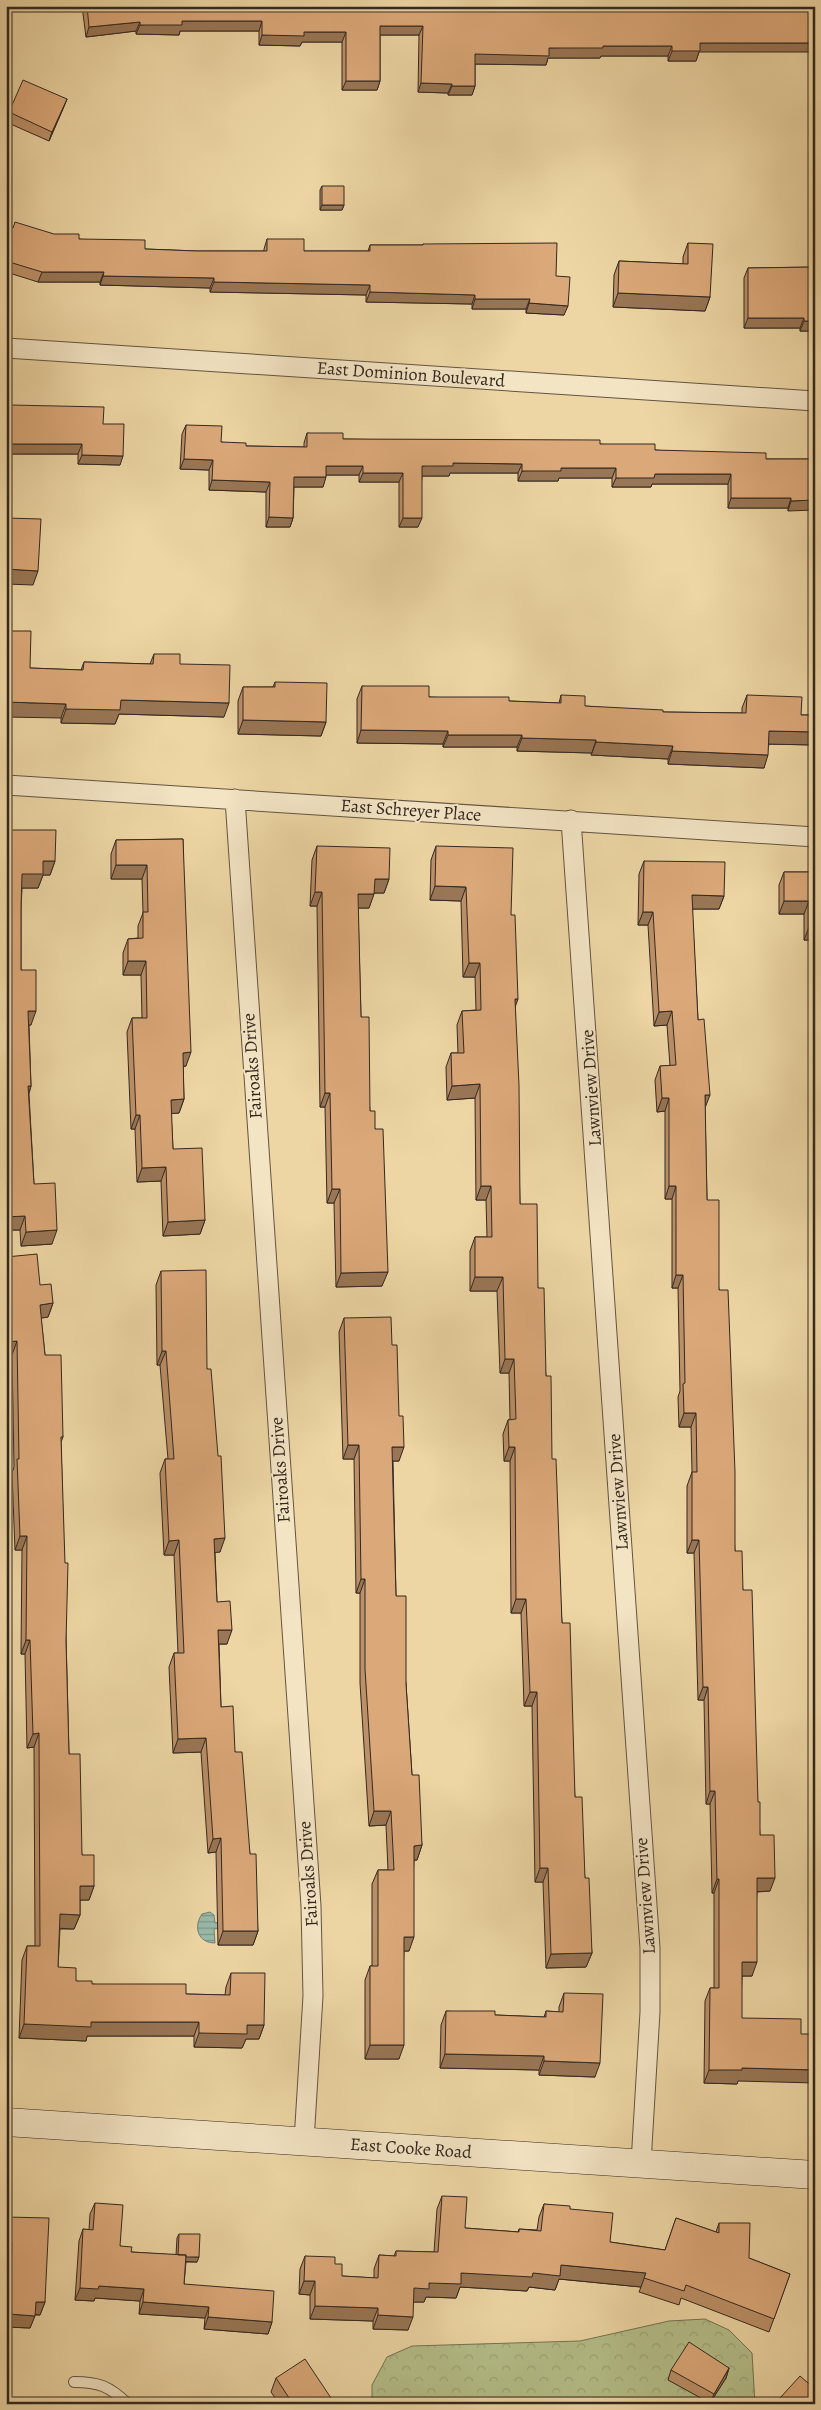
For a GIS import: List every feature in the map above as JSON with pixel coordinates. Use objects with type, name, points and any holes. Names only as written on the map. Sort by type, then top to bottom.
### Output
[{"type":"main road","name":"East Cooke Road","points":[[6,2122],[815,2174]]},
{"type":"street","name":"East Dominion Boulevard","points":[[6,348],[815,400]]},
{"type":"street","name":"East Schreyer Place","points":[[6,785],[815,837]]},
{"type":"street","name":"Fairoaks Drive","points":[[235,799],[298,1739],[311,1906],[312,1996],[304,2141]]},
{"type":"street","name":"Lawnview Drive","points":[[571,820],[650,1948],[650,2012],[641,2163]]},
{"type":"lane","points":[[74,2382],[93,2382],[112,2389],[128,2404]]},
{"type":"green space","points":[[705,2319],[729,2330],[752,2353],[755,2404],[372,2404],[372,2385],[387,2357],[412,2346],[580,2341],[669,2321]]},
{"type":"shaded area","points":[[210,1912],[214,1915],[215,1923],[220,1922],[221,1928],[214,1929],[215,1943],[201,1937],[198,1929],[199,1919],[202,1914]]},
{"type":"building","points":[[87,6],[778,6],[778,11],[815,11],[815,43],[700,43],[700,51],[672,51],[672,46],[549,48],[549,56],[475,54],[475,86],[452,86],[452,84],[421,83],[423,26],[380,26],[380,81],[346,81],[346,32],[304,32],[304,36],[262,35],[262,21],[182,21],[182,25],[140,25],[140,22],[89,27]]},
{"type":"building","points":[[23,80],[67,99],[52,132],[9,112]]},
{"type":"building","points":[[322,186],[344,186],[344,205],[322,205]]},
{"type":"building","points":[[15,222],[54,234],[79,234],[79,239],[145,240],[145,249],[267,251],[267,239],[304,239],[304,251],[370,251],[370,245],[557,243],[556,276],[570,277],[568,306],[529,303],[530,299],[475,299],[475,295],[370,292],[370,285],[214,282],[214,278],[103,276],[104,272],[42,272],[6,261],[6,224],[13,228]]},
{"type":"building","points":[[688,243],[713,244],[710,297],[618,293],[619,261],[688,264]]},
{"type":"building","points":[[815,267],[815,321],[804,321],[804,318],[748,318],[748,268]]},
{"type":"building","points":[[10,405],[104,407],[103,424],[124,424],[123,456],[82,455],[82,444],[10,444]]},
{"type":"building","points":[[186,425],[222,426],[221,442],[246,443],[246,446],[307,447],[307,433],[343,433],[343,439],[600,440],[600,444],[655,444],[655,450],[766,453],[766,459],[815,459],[815,500],[791,501],[791,498],[731,498],[731,474],[655,474],[654,478],[616,478],[616,468],[561,468],[561,471],[522,471],[522,464],[453,463],[453,466],[422,466],[422,518],[403,518],[403,473],[363,473],[363,466],[326,466],[326,477],[294,477],[293,518],[269,517],[270,482],[212,480],[213,460],[184,459]]},
{"type":"building","points":[[6,518],[41,519],[38,571],[6,569]]},
{"type":"building","points":[[6,631],[31,631],[30,668],[83,670],[84,662],[153,664],[154,654],[180,654],[180,664],[230,665],[229,703],[121,700],[120,710],[66,709],[66,704],[6,702]]},
{"type":"building","points":[[275,682],[327,683],[326,722],[243,720],[243,687],[275,687]]},
{"type":"building","points":[[362,686],[429,686],[429,697],[509,697],[509,701],[561,703],[561,695],[585,696],[585,706],[663,710],[663,712],[746,713],[747,695],[802,697],[801,715],[815,715],[815,732],[769,731],[768,755],[672,751],[673,746],[596,742],[596,740],[522,738],[522,735],[448,735],[448,731],[361,730]]},
{"type":"building","points":[[6,830],[56,830],[55,861],[43,861],[43,874],[22,874],[21,970],[36,970],[36,1011],[28,1011],[31,1086],[28,1086],[34,1184],[55,1183],[57,1230],[26,1232],[25,1216],[6,1217]]},
{"type":"building","points":[[183,839],[191,1052],[183,1053],[184,1099],[171,1100],[173,1149],[202,1148],[205,1220],[168,1222],[166,1167],[142,1168],[140,1115],[136,1115],[132,1018],[147,1018],[146,961],[128,961],[128,939],[143,938],[143,912],[148,912],[147,865],[116,865],[116,840]]},
{"type":"building","points":[[317,846],[390,848],[389,879],[375,879],[374,894],[358,894],[361,1017],[369,1017],[370,1111],[375,1111],[375,1129],[383,1129],[388,1272],[341,1273],[340,1189],[332,1189],[330,1093],[325,1093],[322,892],[315,892]]},
{"type":"building","points":[[436,846],[513,848],[511,915],[515,915],[518,999],[515,999],[519,1085],[520,1204],[537,1204],[538,1288],[544,1288],[546,1376],[551,1376],[552,1459],[556,1459],[562,1623],[570,1623],[575,1797],[582,1797],[585,1878],[589,1878],[592,1953],[551,1954],[548,1868],[540,1868],[537,1692],[530,1692],[526,1599],[516,1599],[515,1447],[509,1447],[508,1420],[516,1419],[514,1359],[505,1359],[503,1277],[475,1277],[475,1237],[492,1237],[491,1186],[481,1186],[480,1084],[452,1086],[451,1053],[464,1053],[462,1011],[481,1010],[480,963],[469,963],[466,887],[435,886]]},
{"type":"building","points":[[644,861],[725,862],[724,896],[692,895],[698,1020],[704,1019],[710,1095],[705,1095],[707,1200],[719,1200],[719,1290],[728,1290],[735,1472],[735,1551],[742,1551],[743,1590],[752,1590],[760,1835],[774,1835],[775,1878],[757,1878],[757,1962],[742,1962],[742,2018],[801,2019],[801,2034],[815,2034],[815,2070],[742,2068],[742,2070],[709,2070],[710,1988],[719,1988],[719,1879],[717,1879],[715,1791],[710,1791],[708,1687],[703,1687],[699,1540],[692,1540],[692,1472],[697,1472],[696,1413],[684,1413],[683,1275],[676,1275],[676,1186],[669,1186],[669,1098],[662,1098],[660,1066],[676,1065],[672,1011],[659,1012],[653,912],[643,912]]},
{"type":"building","points":[[784,872],[815,872],[815,927],[809,927],[809,901],[784,901]]},
{"type":"building","points":[[37,1254],[40,1285],[51,1284],[53,1303],[40,1305],[45,1355],[61,1355],[63,1437],[61,1437],[65,1563],[68,1563],[66,1641],[69,1754],[80,1754],[82,1855],[94,1855],[94,1886],[80,1886],[80,1915],[60,1914],[58,1967],[76,1968],[76,1981],[92,1981],[92,1984],[186,1984],[186,1994],[230,1995],[231,1973],[265,1973],[264,2025],[247,2025],[247,2034],[199,2033],[199,2022],[91,2022],[91,2027],[24,2024],[27,1946],[40,1946],[39,1733],[33,1734],[30,1640],[26,1640],[27,1536],[20,1536],[17,1459],[19,1459],[17,1341],[9,1342],[6,1311],[6,1257]]},
{"type":"building","points":[[206,1270],[207,1369],[211,1369],[218,1456],[221,1456],[225,1538],[214,1539],[217,1602],[230,1601],[232,1630],[218,1630],[221,1707],[233,1706],[235,1752],[242,1752],[250,1854],[256,1854],[258,1931],[223,1931],[221,1838],[213,1839],[206,1738],[178,1739],[174,1653],[184,1653],[179,1540],[169,1541],[165,1459],[174,1459],[166,1351],[162,1351],[161,1271]]},
{"type":"building","points":[[391,1317],[392,1345],[397,1345],[399,1416],[403,1416],[404,1447],[392,1447],[396,1596],[406,1596],[406,1684],[412,1775],[419,1775],[422,1845],[414,1846],[414,1937],[404,1937],[404,2045],[370,2045],[370,1966],[378,1966],[378,1870],[394,1870],[391,1811],[374,1811],[365,1669],[365,1579],[361,1579],[359,1445],[348,1445],[344,1318]]},
{"type":"building","points":[[564,1993],[603,1994],[600,2063],[544,2061],[544,2056],[445,2054],[446,2011],[495,2011],[495,2015],[546,2017],[546,2011],[563,2012]]},
{"type":"building","points":[[442,2196],[467,2197],[465,2228],[519,2232],[519,2229],[541,2231],[544,2204],[570,2206],[570,2209],[613,2213],[610,2242],[665,2250],[676,2218],[719,2233],[719,2223],[750,2223],[749,2258],[790,2274],[774,2319],[686,2285],[684,2291],[644,2278],[646,2273],[561,2265],[560,2276],[533,2273],[532,2277],[461,2273],[461,2284],[429,2283],[429,2289],[414,2288],[413,2317],[378,2315],[378,2308],[315,2306],[315,2281],[304,2281],[305,2256],[335,2257],[335,2264],[342,2264],[342,2276],[378,2278],[379,2255],[396,2256],[396,2251],[438,2252]]},
{"type":"building","points":[[95,2203],[123,2205],[120,2246],[132,2247],[131,2252],[186,2255],[184,2284],[274,2291],[272,2322],[208,2317],[209,2307],[143,2302],[144,2289],[99,2286],[98,2289],[80,2288],[83,2229],[93,2230]]},
{"type":"building","points":[[6,2217],[49,2218],[45,2302],[36,2302],[35,2316],[9,2314],[10,2300],[6,2300],[6,2278],[11,2278],[12,2243],[6,2242]]},
{"type":"building","points":[[179,2234],[200,2234],[199,2257],[178,2255]]},
{"type":"building","points":[[689,2342],[729,2368],[714,2394],[671,2370]]},
{"type":"building","points":[[305,2359],[335,2404],[293,2404],[276,2378]]},
{"type":"building","points":[[800,2376],[815,2389],[815,2404],[786,2404],[780,2398]]}]
